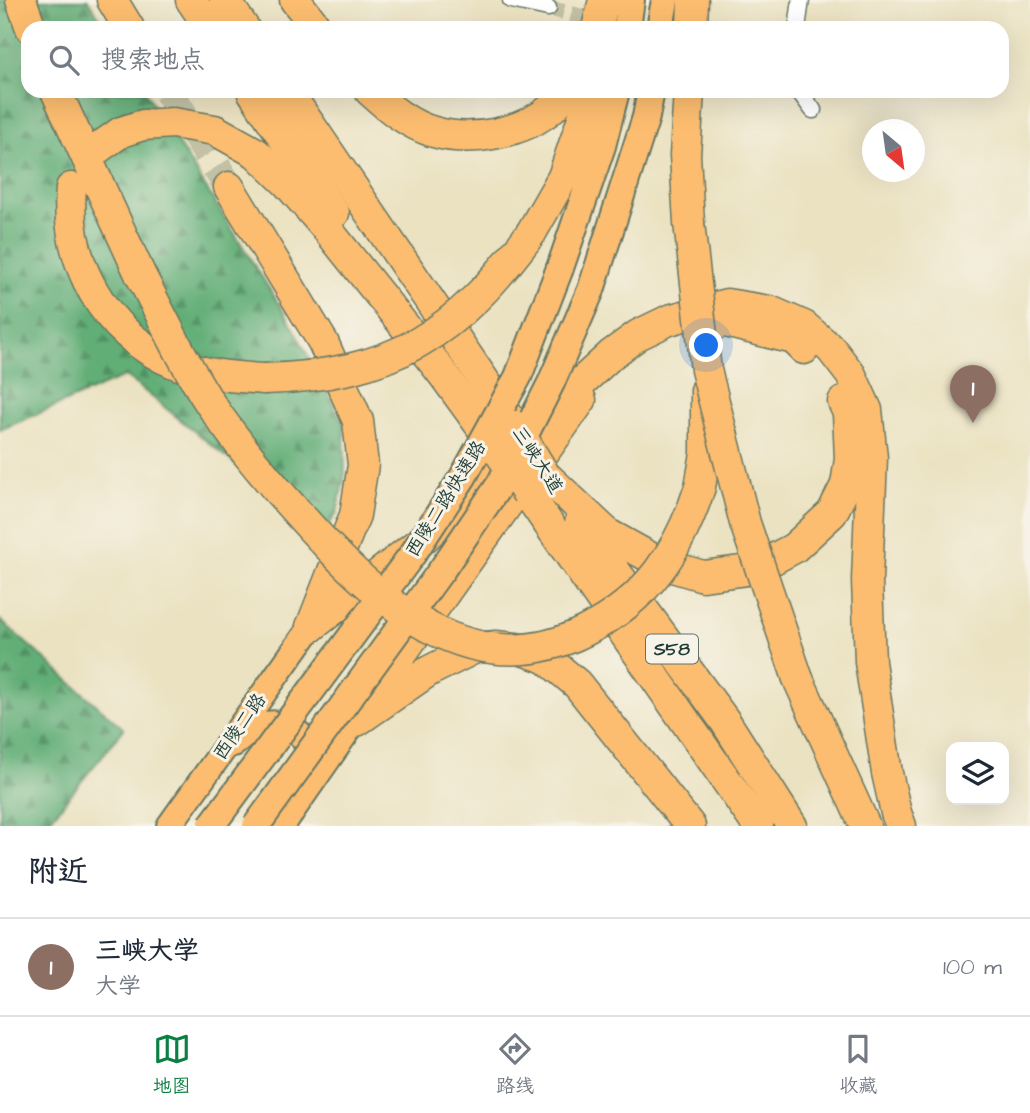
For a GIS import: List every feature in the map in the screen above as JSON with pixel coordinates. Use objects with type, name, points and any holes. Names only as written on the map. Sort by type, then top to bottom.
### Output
[{"type":"highway","points":[[21,0],[29,21]]},
{"type":"highway","points":[[112,0],[125,21]]},
{"type":"highway","points":[[191,0],[205,21]]},
{"type":"highway","points":[[225,0],[239,21]]},
{"type":"highway","points":[[295,0],[312,21]]},
{"type":"highway","points":[[600,21],[604,0]]},
{"type":"highway","points":[[628,21],[631,0]]},
{"type":"highway","points":[[661,21],[665,0]]},
{"type":"highway","points":[[692,21],[693,0]]},
{"type":"highway","points":[[59,98],[140,274],[176,344],[211,404],[249,456],[329,548],[393,606],[435,632],[466,644],[505,651],[537,648],[562,640],[603,622],[625,607],[661,570],[690,519],[700,487],[706,453],[706,370],[689,223],[685,155],[689,98]]},
{"type":"highway","name":"三峡大道","points":[[258,98],[443,374],[504,435]]},
{"type":"highway","name":"三峡大道","points":[[291,98],[504,435],[758,826]]},
{"type":"highway","points":[[378,98],[393,112],[435,132],[484,135],[521,127],[552,108],[561,98]]},
{"type":"highway","points":[[71,188],[69,209],[74,245],[87,281],[123,329],[148,349],[173,362],[207,373],[231,377],[264,379],[342,371],[373,363],[425,339],[472,303],[500,274],[531,233],[563,177],[590,98]]},
{"type":"highway","name":"西陵二路快速路","points":[[211,826],[421,541],[463,477],[518,377],[560,268],[602,146],[614,98]]},
{"type":"highway","name":"西陵二路快速路","points":[[256,826],[443,568],[500,484],[551,383],[592,290],[646,117],[649,98]]},
{"type":"highway","points":[[97,149],[121,132],[143,125],[173,123],[215,130],[256,153],[323,224],[443,374]]},
{"type":"highway","points":[[229,187],[323,342],[358,421],[363,465],[355,515],[311,627]]},
{"type":"highway","points":[[311,627],[421,541],[551,410],[612,354],[638,335],[668,320],[727,304],[771,311],[804,326],[831,349],[851,375],[867,410],[872,458],[867,580],[870,662],[887,773],[901,826]]},
{"type":"highway","points":[[396,663],[590,388],[635,355],[682,331],[724,322],[794,339],[829,373],[848,413],[850,459],[846,485],[832,513],[794,548],[755,569],[703,576],[662,564],[608,534],[536,484]]},
{"type":"highway","points":[[706,370],[745,523],[797,679],[865,826]]},
{"type":"highway","name":"三峡大道","points":[[536,484],[725,722],[793,826]]},
{"type":"highway","points":[[357,720],[429,671],[475,648],[516,648],[546,658],[577,684],[690,826]]},
{"type":"main road","name":"西陵二路","points":[[169,826],[311,627]]},
{"type":"main road","points":[[282,826],[396,663]]},
{"type":"main road","points":[[206,774],[242,737],[262,725],[280,723],[296,731],[307,741],[313,756],[310,780],[298,805]]},
{"type":"street","points":[[511,0],[548,8]]},
{"type":"street","points":[[798,21],[801,0]]},
{"type":"street","points":[[804,98],[813,110]]},
{"type":"green space","points":[[0,0],[88,0],[102,21],[21,21],[21,98],[149,98],[292,325],[344,425],[345,473],[337,513],[322,534],[126,376],[0,430]]},
{"type":"green space","points":[[0,620],[124,729],[45,826],[0,826]]},
{"type":"tunnel","points":[[548,8],[597,21]]},
{"type":"tunnel","points":[[172,98],[229,187]]},
{"type":"place","name":"三峡大学","points":[[973,423]]}]
